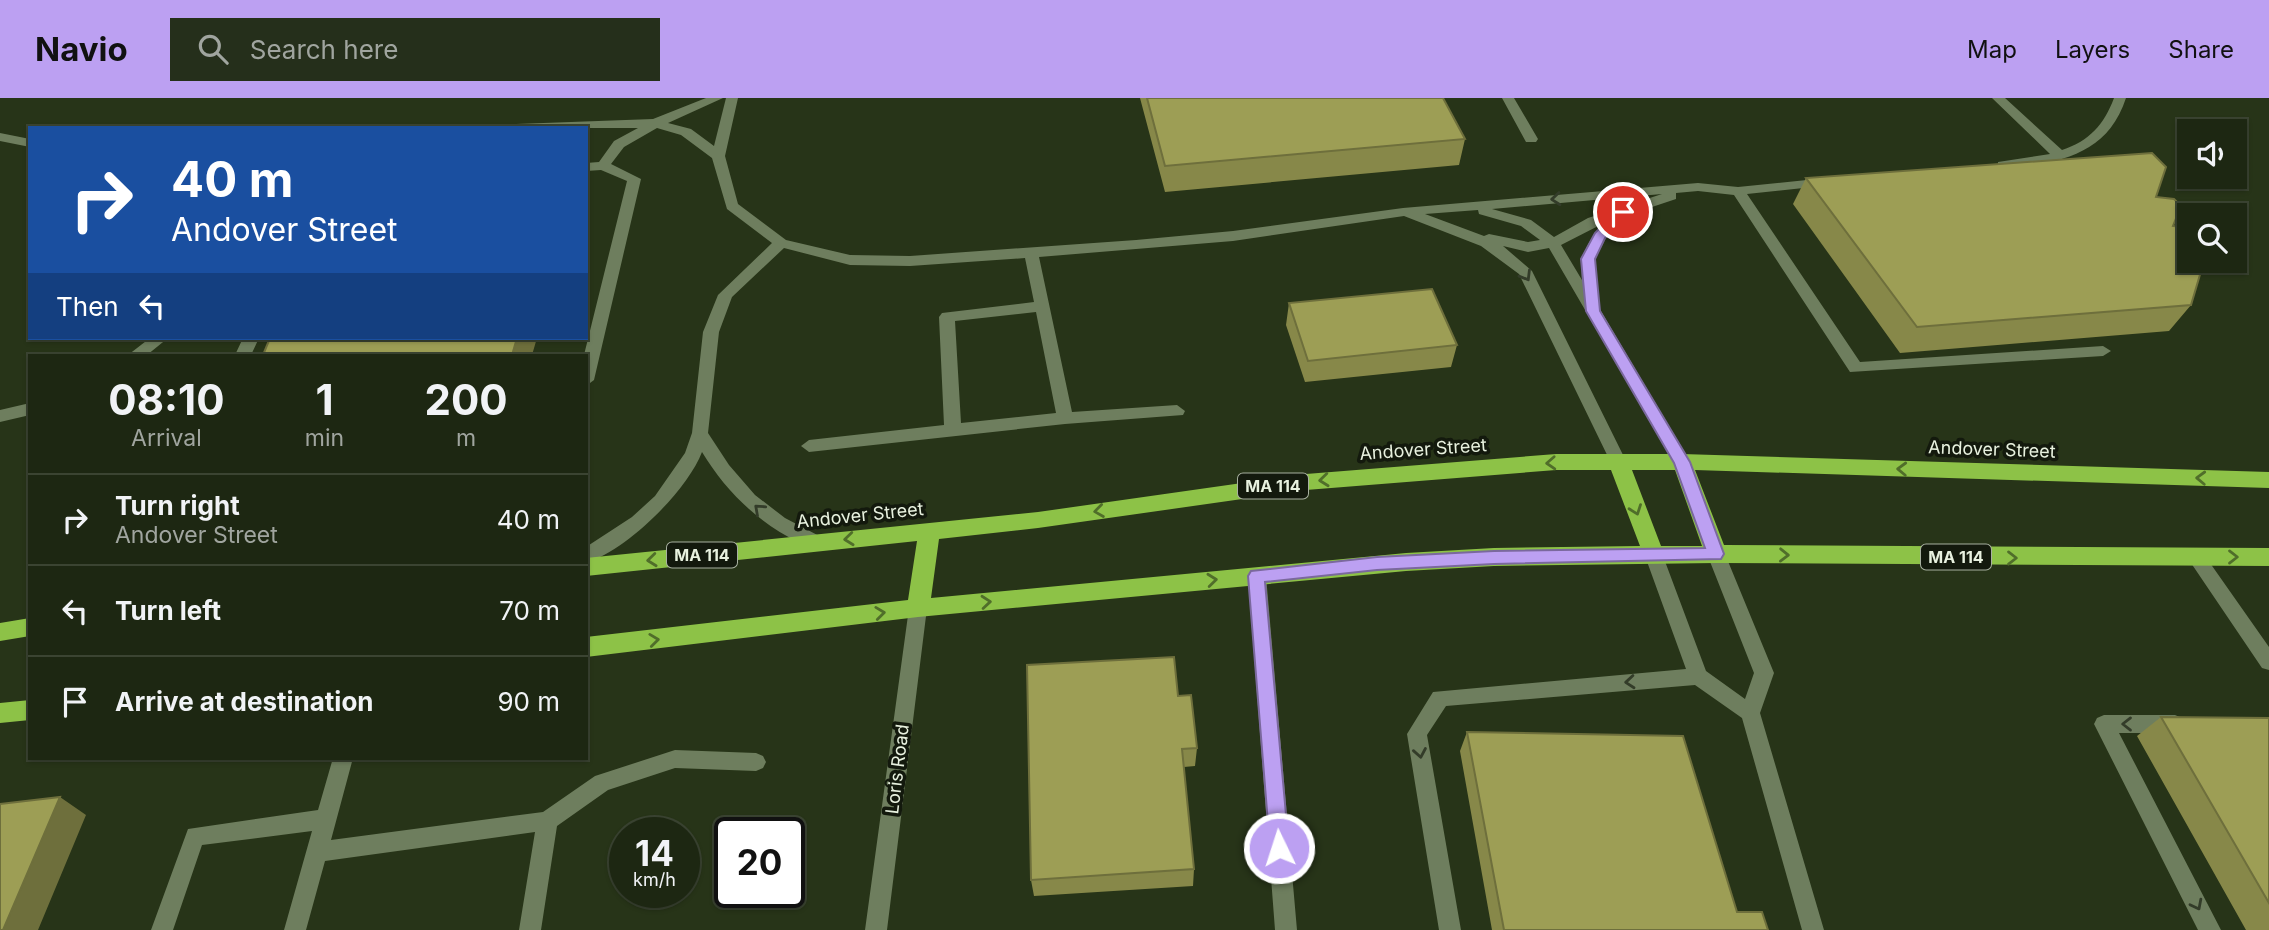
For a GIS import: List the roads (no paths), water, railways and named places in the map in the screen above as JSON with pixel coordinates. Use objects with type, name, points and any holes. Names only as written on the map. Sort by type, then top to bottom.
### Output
[{"type":"highway","name":"Andover Street","points":[[588,567],[1038,520],[1371,475],[1556,463],[1682,462],[2269,480]]},
{"type":"highway","points":[[1682,462],[1716,554]]},
{"type":"highway","points":[[1619,463],[1654,556]]},
{"type":"highway","points":[[918,608],[929,531]]},
{"type":"highway","name":"MA 114","points":[[588,647],[918,608],[1377,564],[1494,557],[1716,554],[2269,557]]},
{"type":"highway","points":[[0,618],[28,618]]},
{"type":"highway","points":[[0,632],[28,627]]},
{"type":"highway","points":[[0,713],[28,710]]},
{"type":"street","points":[[603,166],[618,144],[655,123],[717,98]]},
{"type":"street","points":[[732,98],[718,156],[732,206],[780,243],[850,260],[910,261],[1031,253],[1233,236],[1403,212],[1698,187],[1738,191],[1844,181]]},
{"type":"street","points":[[1508,98],[1531,139]]},
{"type":"street","points":[[1998,98],[2060,156]]},
{"type":"street","points":[[1988,167],[2076,151],[2097,138],[2111,122],[2120,98]]},
{"type":"street","points":[[572,126],[655,123],[686,132],[718,156]]},
{"type":"street","points":[[0,137],[28,143]]},
{"type":"street","points":[[588,167],[603,166],[634,179],[588,372]]},
{"type":"street","points":[[1403,212],[1466,234],[1528,247],[1553,243],[1593,221],[1698,187]]},
{"type":"street","points":[[1738,191],[1856,368],[2103,351]]},
{"type":"street","points":[[1403,212],[1492,211],[1527,223],[1553,243],[1682,462]]},
{"type":"street","points":[[1593,311],[1588,259],[1600,236],[1623,212]]},
{"type":"street","points":[[1466,234],[1512,258],[1525,271],[1619,463]]},
{"type":"street","points":[[588,555],[638,522],[661,501],[693,455],[700,433],[711,332],[725,295],[780,243]]},
{"type":"street","points":[[1031,253],[1065,418]]},
{"type":"street","points":[[953,430],[947,317],[1042,306]]},
{"type":"street","points":[[137,354],[157,340]]},
{"type":"street","points":[[0,416],[28,409]]},
{"type":"street","points":[[809,446],[1065,418],[1177,411]]},
{"type":"street","points":[[700,433],[743,495],[763,514],[787,530],[817,543]]},
{"type":"street","points":[[1716,554],[1764,673],[1750,713],[1813,930]]},
{"type":"street","points":[[1654,556],[1698,676],[1750,713]]},
{"type":"street","points":[[2197,558],[2269,662]]},
{"type":"street","points":[[1257,576],[1286,930]]},
{"type":"street","name":"Loris Road","points":[[876,930],[918,608]]},
{"type":"street","points":[[1450,930],[1417,734],[1440,698],[1698,676]]},
{"type":"street","points":[[2200,724],[2104,724],[2210,930]]},
{"type":"street","points":[[316,852],[547,821],[602,783],[675,759],[755,762]]},
{"type":"street","points":[[295,930],[343,760]]},
{"type":"street","points":[[162,930],[195,836],[326,819]]},
{"type":"street","points":[[530,930],[547,821]]}]
